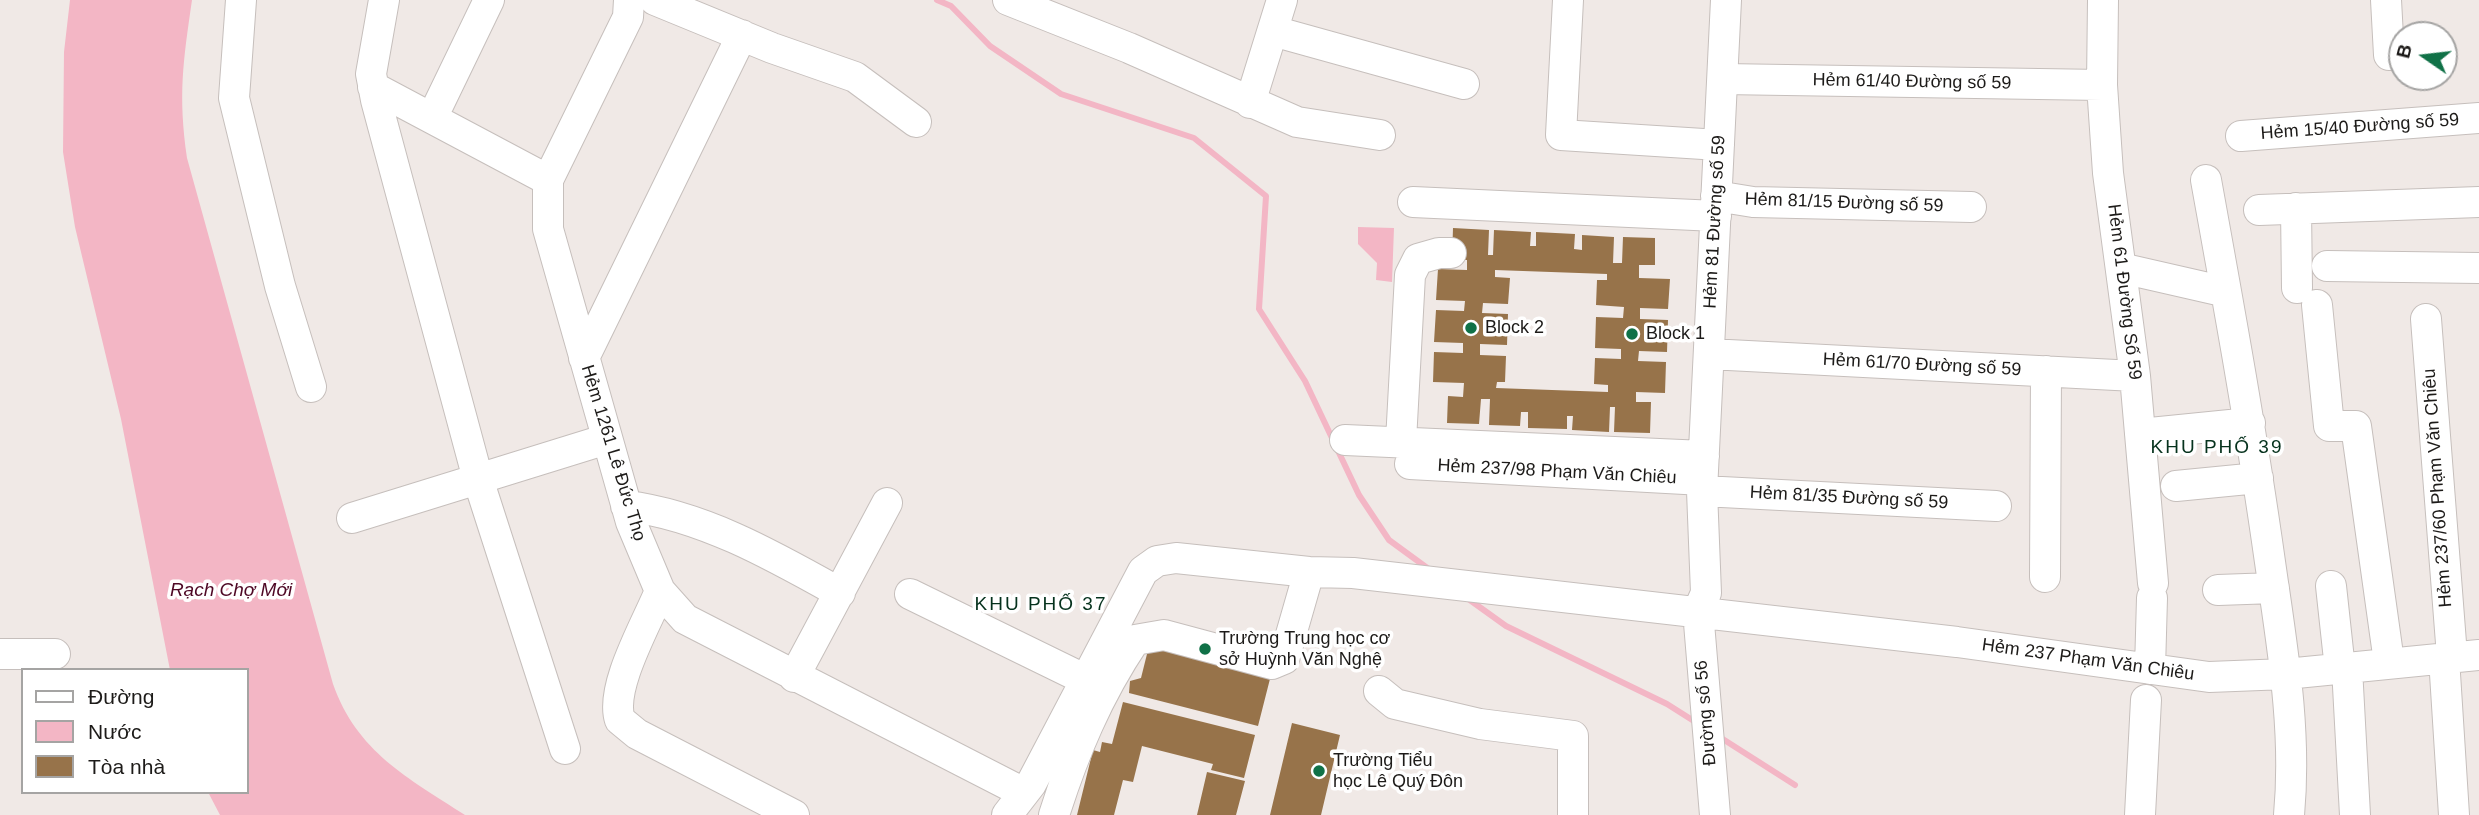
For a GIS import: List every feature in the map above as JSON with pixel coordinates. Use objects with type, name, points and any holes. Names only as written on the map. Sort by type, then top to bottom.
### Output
[{"type":"street","points":[[241,0],[234,98],[280,286],[311,387]]},
{"type":"street","points":[[384,0],[371,74],[373,87],[478,480],[565,749]]},
{"type":"street","points":[[432,118],[489,0]]},
{"type":"street","name":"Hẻm 1261 Lê Đức Thọ","points":[[629,0],[628,17],[548,180],[548,229],[626,506],[660,591],[685,619],[794,677],[1016,804]]},
{"type":"street","points":[[655,0],[855,76],[916,122]]},
{"type":"street","points":[[1008,0],[1129,48],[1297,122],[1380,135]]},
{"type":"street","points":[[1250,103],[1282,0]]},
{"type":"street","points":[[1568,0],[1562,135],[1719,145]]},
{"type":"street","name":"Hẻm 81 Đường số 59","points":[[1698,611],[1706,593],[1703,475],[1726,0]]},
{"type":"street","name":"Hẻm 61 Đường Số 59","points":[[2103,0],[2102,85],[2108,173],[2135,376],[2152,591],[2150,668]]},
{"type":"street","points":[[2386,0],[2388,37]]},
{"type":"street","points":[[1273,31],[1464,84]]},
{"type":"street","points":[[584,358],[742,35]]},
{"type":"street","name":"Hẻm 61/40 Đường số 59","points":[[1723,79],[2102,85]]},
{"type":"street","points":[[373,87],[548,180]]},
{"type":"street","name":"Hẻm 15/40 Đường số 59","points":[[2241,136],[2479,118]]},
{"type":"street","points":[[2206,180],[2250,424],[2286,674],[2293,775],[2289,815]]},
{"type":"street","name":"Hẻm 81/15 Đường số 59","points":[[1413,202],[1716,206],[1753,202],[1971,206]]},
{"type":"street","points":[[2259,210],[2479,202]]},
{"type":"street","points":[[2296,208],[2307,297],[2329,426],[2356,426],[2389,662]]},
{"type":"street","points":[[1406,453],[1410,275],[1418,258],[1451,253]]},
{"type":"street","points":[[2328,266],[2479,268]]},
{"type":"street","points":[[2121,268],[2227,292]]},
{"type":"street","name":"Hẻm 237/60 Phạm Văn Chiêu","points":[[2426,319],[2458,656],[2454,815]]},
{"type":"street","name":"Hẻm 61/70 Đường số 59","points":[[1709,354],[2135,376]]},
{"type":"street","points":[[2045,577],[2046,371]]},
{"type":"street","points":[[2140,434],[2250,424]]},
{"type":"street","points":[[352,518],[607,439]]},
{"type":"street","name":"Hẻm 81/35 Đường số 59","points":[[1345,440],[1406,453],[1703,475],[1996,506]]},
{"type":"street","points":[[2176,486],[2258,478]]},
{"type":"street","points":[[794,677],[887,503]]},
{"type":"street","points":[[626,506],[666,512],[707,527],[840,593]]},
{"type":"street","name":"Hẻm 237 Phạm Văn Chiêu","points":[[1016,804],[1086,680],[1143,571],[1157,561],[1176,558],[1426,581],[1698,611],[2209,677],[2286,674],[2458,656]]},
{"type":"street","points":[[1054,815],[1075,750],[1112,674],[1135,639],[1164,635],[1272,664],[1284,659],[1309,572]]},
{"type":"street","points":[[2331,586],[2343,668],[2355,815]]},
{"type":"street","points":[[2218,590],[2274,588]]},
{"type":"street","points":[[660,591],[622,683],[617,700],[620,720],[638,734],[794,815]]},
{"type":"street","points":[[910,594],[1086,680]]},
{"type":"street","name":"Đường số 56","points":[[1698,611],[1715,815]]},
{"type":"street","points":[[0,654],[55,654]]},
{"type":"street","points":[[1380,691],[1395,704],[1407,707],[1480,724],[1573,736],[1573,815]]},
{"type":"street","points":[[2140,815],[2146,700]]},
{"type":"water","name":"Rạch Chợ Mới","points":[[70,0],[192,0],[183,79],[187,158],[333,684],[343,708],[370,746],[405,775],[465,815],[220,815],[209,794],[248,794],[248,668],[170,668],[121,419],[75,227],[63,152],[64,52]]},
{"type":"water","points":[[1358,227],[1394,228],[1392,282],[1376,280],[1377,263],[1358,244]]},
{"type":"building","points":[[1453,228],[1489,230],[1488,255],[1493,255],[1494,230],[1531,232],[1530,246],[1536,246],[1536,232],[1575,234],[1574,249],[1582,250],[1582,235],[1614,237],[1613,263],[1622,263],[1623,237],[1655,238],[1655,265],[1639,265],[1639,278],[1670,279],[1668,309],[1640,308],[1640,319],[1668,320],[1667,352],[1639,351],[1638,361],[1666,362],[1665,393],[1636,392],[1636,402],[1651,402],[1650,433],[1614,432],[1615,407],[1610,407],[1609,432],[1572,430],[1573,416],[1567,416],[1567,429],[1528,428],[1528,412],[1521,412],[1520,426],[1489,425],[1490,399],[1481,399],[1479,424],[1447,423],[1448,396],[1463,397],[1464,383],[1433,382],[1434,352],[1463,353],[1463,343],[1434,342],[1436,310],[1464,311],[1465,301],[1436,300],[1438,269],[1467,270],[1467,260],[1452,260]],"holes":[[[1495,270],[1607,274],[1607,280],[1597,280],[1596,305],[1624,307],[1623,318],[1596,317],[1595,348],[1621,349],[1621,359],[1595,358],[1594,384],[1608,385],[1608,392],[1496,388],[1497,382],[1505,382],[1506,356],[1480,355],[1480,344],[1507,345],[1508,314],[1482,313],[1483,303],[1508,304],[1510,278],[1495,277]]]},
{"type":"building","points":[[1150,642],[1272,671],[1258,726],[1129,693],[1130,681],[1141,678]]},
{"type":"building","points":[[1123,702],[1255,735],[1244,778],[1211,770],[1213,764],[1142,746],[1133,782],[1123,780],[1114,815],[1077,815],[1093,750],[1100,752],[1102,742],[1112,744]]},
{"type":"building","points":[[1292,723],[1340,735],[1321,815],[1270,815]]},
{"type":"building","points":[[1207,772],[1245,781],[1236,815],[1197,815]]},
{"type":"waterway","points":[[937,0],[951,6],[990,46],[1061,94],[1194,138],[1266,196],[1259,309],[1305,381],[1359,495],[1389,540],[1430,570]]},
{"type":"waterway","points":[[1467,598],[1506,626],[1667,704],[1697,723]]},
{"type":"waterway","points":[[1718,736],[1795,785]]},
{"type":"place","name":"Block 2","points":[[1471,328]]},
{"type":"place","name":"Block 1","points":[[1632,334]]},
{"type":"place","name":"Trường Trung học cơ sở Huỳnh Văn Nghệ","points":[[1205,649]]},
{"type":"place","name":"Trường Tiểu học Lê Quý Đôn","points":[[1319,771]]},
{"type":"district","name":"KHU PHỐ 39","points":[[2217,448]]},
{"type":"district","name":"KHU PHỐ 37","points":[[1041,605]]}]
